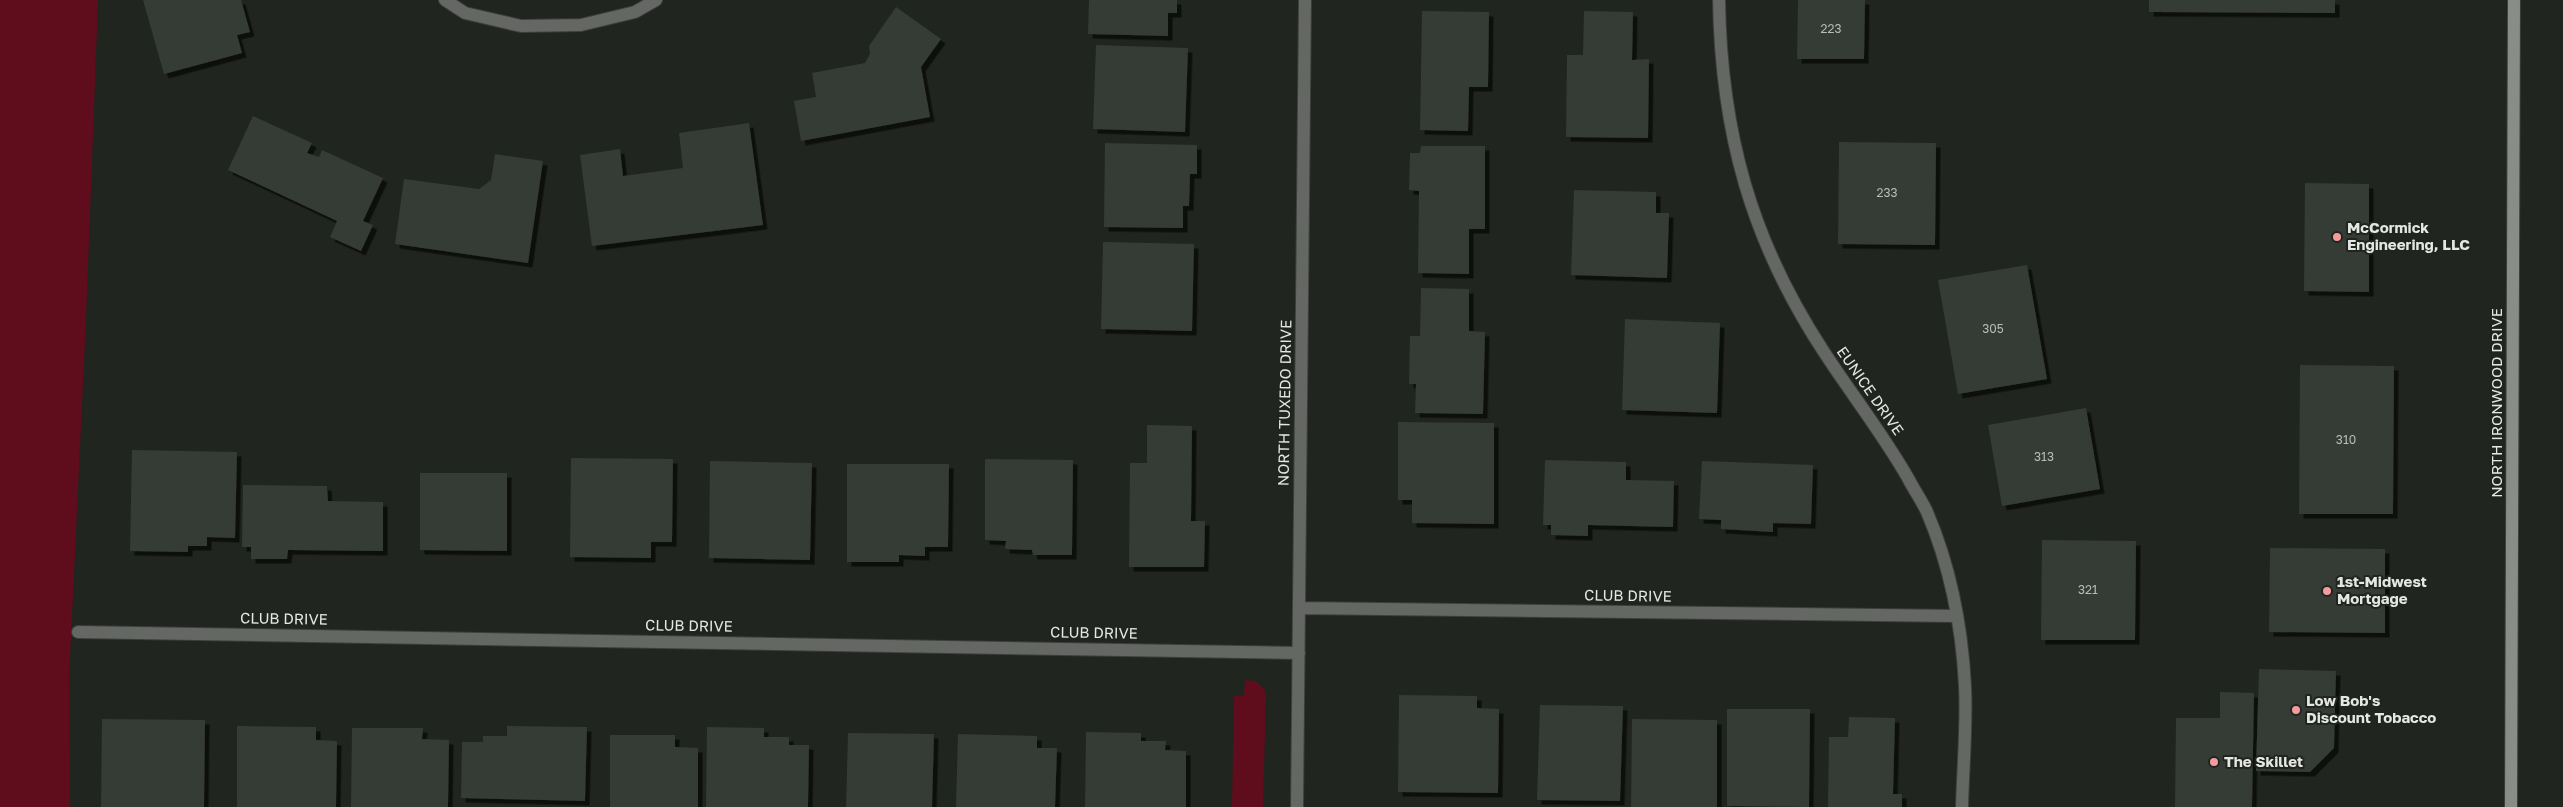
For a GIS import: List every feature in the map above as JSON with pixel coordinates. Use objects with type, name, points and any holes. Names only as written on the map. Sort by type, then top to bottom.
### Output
[{"type":"main road","name":"NORTH IRONWOOD DRIVE","points":[[2511,807],[2514,0]]},
{"type":"street","points":[[445,0],[466,13],[521,26],[581,25],[635,12],[656,0]]},
{"type":"street","name":"NORTH TUXEDO DRIVE","points":[[1297,807],[1305,0]]},
{"type":"street","name":"EUNICE DRIVE","points":[[1719,0],[1720,53],[1727,115],[1746,193],[1781,279],[1823,352],[1887,442],[1927,512],[1948,578],[1956,616],[1965,687],[1962,807]]},
{"type":"street","name":"CLUB DRIVE","points":[[1299,608],[1956,616]]},
{"type":"street","name":"CLUB DRIVE","points":[[78,632],[1299,653]]},
{"type":"shaded area","points":[[0,0],[98,0],[86,319],[69,678],[70,807],[0,807]]},
{"type":"shaded area","points":[[1245,680],[1256,681],[1266,691],[1263,807],[1232,807],[1234,696],[1244,696]]},
{"type":"building","points":[[143,0],[241,0],[250,32],[237,35],[242,53],[164,74]]},
{"type":"building","points":[[1089,0],[1177,0],[1177,13],[1168,13],[1168,36],[1088,34]]},
{"type":"building","points":[[1798,0],[1865,0],[1864,59],[1797,59]]},
{"type":"building","points":[[2149,0],[2335,0],[2335,13],[2149,12]]},
{"type":"building","points":[[896,7],[941,39],[921,67],[930,117],[801,141],[794,101],[816,97],[812,73],[865,63],[870,54],[869,46]]},
{"type":"building","points":[[1422,11],[1489,12],[1488,87],[1469,87],[1468,131],[1420,130]]},
{"type":"building","points":[[1584,11],[1633,12],[1632,60],[1649,59],[1648,138],[1566,137],[1567,55],[1583,55]]},
{"type":"building","points":[[1096,45],[1188,48],[1185,132],[1093,129]]},
{"type":"building","points":[[253,116],[312,143],[307,153],[319,157],[322,150],[383,178],[363,221],[373,225],[361,251],[330,237],[337,221],[228,170]]},
{"type":"building","points":[[749,123],[763,225],[592,246],[580,155],[620,149],[623,176],[683,168],[679,133]]},
{"type":"building","points":[[1839,142],[1936,143],[1935,245],[1838,244]]},
{"type":"building","points":[[1105,143],[1197,145],[1197,174],[1190,174],[1189,206],[1183,206],[1183,228],[1104,227]]},
{"type":"building","points":[[1421,146],[1485,146],[1485,229],[1469,229],[1469,274],[1418,273],[1419,191],[1409,190],[1410,153],[1420,153]]},
{"type":"building","points":[[495,154],[543,161],[528,263],[395,244],[404,179],[479,189],[491,180]]},
{"type":"building","name":"McCormick Engineering, LLC","points":[[2305,183],[2369,184],[2369,292],[2304,291]]},
{"type":"building","points":[[1574,190],[1656,192],[1656,213],[1669,213],[1667,278],[1571,275]]},
{"type":"building","points":[[1103,242],[1194,244],[1192,331],[1101,329]]},
{"type":"building","points":[[2027,265],[2047,379],[1958,394],[1938,280]]},
{"type":"building","points":[[1421,288],[1469,289],[1469,331],[1485,332],[1483,414],[1415,413],[1416,384],[1409,384],[1410,336],[1420,336]]},
{"type":"building","points":[[1625,319],[1720,323],[1717,413],[1622,410]]},
{"type":"building","points":[[2300,365],[2394,366],[2393,514],[2299,514]]},
{"type":"building","points":[[2086,408],[2100,489],[2002,506],[1988,425]]},
{"type":"building","points":[[1398,422],[1494,423],[1494,524],[1412,523],[1412,500],[1398,500]]},
{"type":"building","points":[[1147,425],[1192,426],[1191,521],[1205,521],[1204,567],[1129,567],[1130,463],[1147,463]]},
{"type":"building","points":[[132,450],[237,452],[235,538],[207,537],[207,546],[188,546],[188,552],[130,551]]},
{"type":"building","points":[[571,458],[673,459],[672,542],[651,542],[651,558],[570,557]]},
{"type":"building","points":[[985,459],[1073,460],[1072,555],[1033,555],[1032,550],[1005,549],[1006,541],[985,540]]},
{"type":"building","points":[[1545,460],[1626,462],[1626,480],[1674,481],[1673,527],[1588,525],[1588,536],[1551,535],[1551,525],[1543,525]]},
{"type":"building","points":[[710,461],[812,463],[810,560],[709,558]]},
{"type":"building","points":[[1702,461],[1813,465],[1811,524],[1773,523],[1773,532],[1721,529],[1721,520],[1699,519]]},
{"type":"building","points":[[847,464],[949,464],[948,547],[925,547],[925,556],[899,555],[899,562],[847,562]]},
{"type":"building","points":[[420,473],[507,473],[507,551],[420,550]]},
{"type":"building","points":[[243,485],[327,486],[328,501],[383,502],[383,551],[288,550],[287,559],[251,559],[251,547],[242,547]]},
{"type":"building","points":[[2042,540],[2136,541],[2135,640],[2041,640]]},
{"type":"building","name":"1st-Midwest Mortgage","points":[[2270,548],[2385,549],[2385,633],[2269,632]]},
{"type":"building","name":"Low Bob's Discount Tobacco","points":[[2259,669],[2336,671],[2334,748],[2310,772],[2256,771]]},
{"type":"building","name":"The Skillet","points":[[2220,692],[2254,693],[2252,807],[2175,807],[2176,718],[2220,718]]},
{"type":"building","points":[[1399,695],[1477,696],[1477,708],[1499,709],[1498,793],[1398,792]]},
{"type":"building","points":[[1540,705],[1623,706],[1620,801],[1537,800]]},
{"type":"building","points":[[1727,709],[1810,709],[1809,807],[1727,806]]},
{"type":"building","points":[[1849,717],[1895,718],[1893,794],[1902,794],[1902,807],[1828,807],[1829,737],[1848,737]]},
{"type":"building","points":[[102,719],[205,720],[204,807],[101,807]]},
{"type":"building","points":[[1632,719],[1717,720],[1717,807],[1631,807]]},
{"type":"building","points":[[237,726],[316,727],[316,740],[337,741],[336,807],[237,807]]},
{"type":"building","points":[[507,726],[587,727],[585,801],[461,798],[462,742],[483,742],[483,736],[507,736]]},
{"type":"building","points":[[707,727],[764,728],[764,737],[789,737],[789,745],[809,745],[808,807],[706,807]]},
{"type":"building","points":[[352,728],[423,728],[422,739],[449,740],[448,807],[351,807]]},
{"type":"building","points":[[1086,732],[1141,733],[1141,741],[1166,741],[1165,750],[1186,751],[1186,807],[1085,807]]},
{"type":"building","points":[[848,733],[934,734],[932,807],[846,807]]},
{"type":"building","points":[[958,734],[1037,736],[1037,748],[1057,748],[1055,807],[956,807]]},
{"type":"building","points":[[610,735],[675,735],[675,747],[698,748],[698,807],[610,807]]},
{"type":"place","name":"McCormick Engineering, LLC","points":[[2337,237]]},
{"type":"place","name":"1st-Midwest Mortgage","points":[[2327,591]]},
{"type":"place","name":"Low Bob's Discount Tobacco","points":[[2296,710]]},
{"type":"place","name":"The Skillet","points":[[2214,762]]}]
